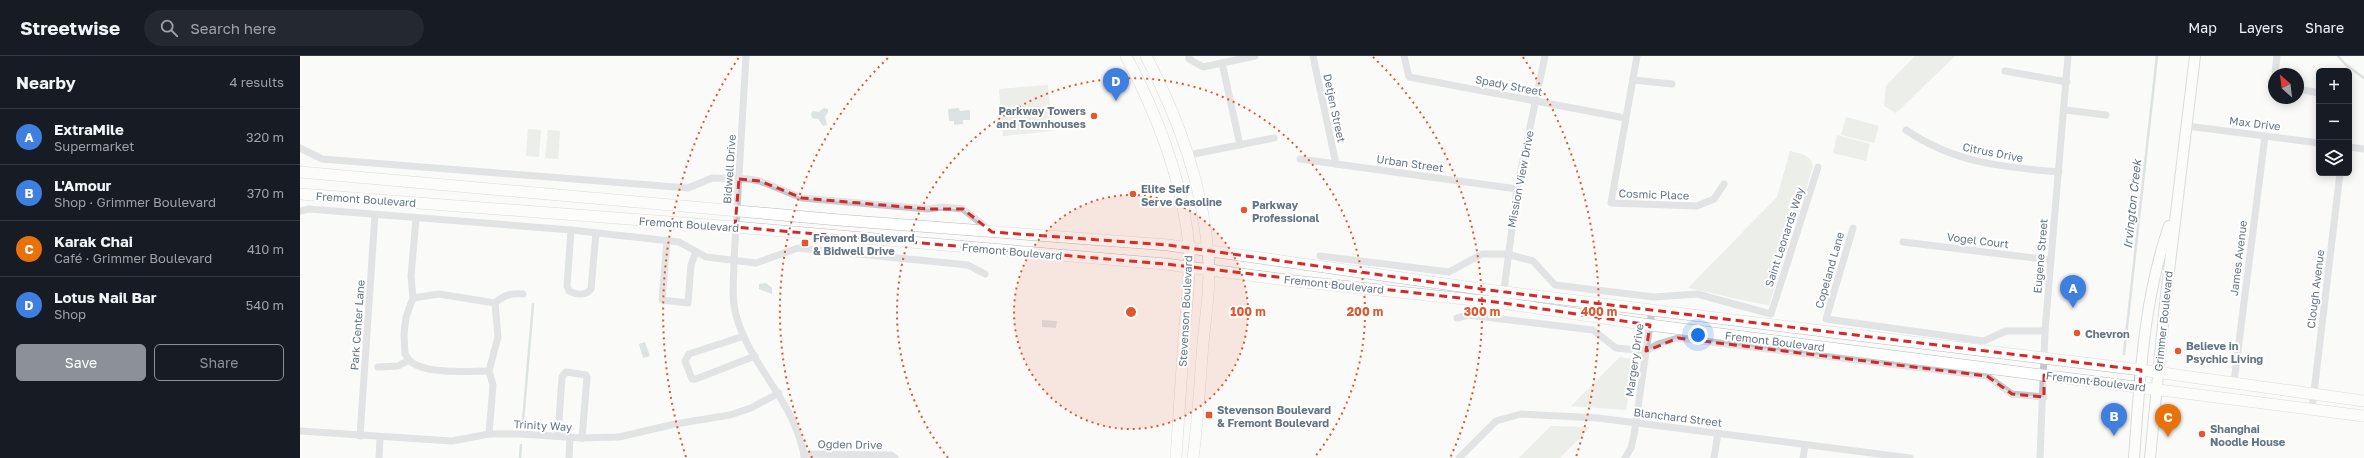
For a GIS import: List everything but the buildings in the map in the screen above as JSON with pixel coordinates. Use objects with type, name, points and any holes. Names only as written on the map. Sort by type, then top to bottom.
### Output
[{"type":"main road","name":"Stevenson Boulevard","points":[[1126,56],[1147,98],[1167,149],[1181,202],[1188,248],[1189,267],[1176,458]]},
{"type":"main road","name":"Stevenson Boulevard","points":[[1146,56],[1173,112],[1189,155],[1202,209],[1208,251],[1209,270],[1193,458]]},
{"type":"main road","name":"Fremont Boulevard","points":[[300,172],[1188,248],[1652,310],[2158,372],[2364,401]]},
{"type":"main road","name":"Fremont Boulevard","points":[[300,194],[735,227],[1189,267],[1503,303],[1650,325],[2140,386],[2364,416]]},
{"type":"main road","name":"Mission View Drive","points":[[1503,303],[1504,290]]},
{"type":"street","name":"Bidwell Drive","points":[[746,56],[735,227],[733,294],[736,315],[744,336],[779,393],[797,428],[804,456]]},
{"type":"street","points":[[1189,57],[1203,67],[1255,56]]},
{"type":"street","name":"Detjen Street","points":[[1313,56],[1336,164]]},
{"type":"street","name":"Spady Street","points":[[1404,56],[1409,77],[1626,118]]},
{"type":"street","name":"Mission View Drive","points":[[1504,290],[1507,254],[1517,189],[1545,56]]},
{"type":"street","points":[[1626,118],[1637,56]]},
{"type":"street","name":"Eugene Street","points":[[2040,458],[2044,397],[2045,331],[2050,260],[2065,110],[2068,56]]},
{"type":"street","name":"Grimmer Boulevard","points":[[2150,458],[2176,209],[2195,56]]},
{"type":"street","points":[[2276,68],[2277,56]]},
{"type":"street","points":[[1222,63],[1240,145]]},
{"type":"street","points":[[2005,71],[2067,82]]},
{"type":"street","points":[[1633,80],[1672,84]]},
{"type":"street","points":[[2304,90],[2316,92]]},
{"type":"street","points":[[2065,110],[2106,115]]},
{"type":"street","name":"Cosmic Place","points":[[1626,118],[1612,203],[1697,206],[1714,199],[1724,184]]},
{"type":"street","name":"Max Drive","points":[[2187,126],[2316,143]]},
{"type":"street","name":"Citrus Drive","points":[[1906,130],[1923,142],[1961,158],[2014,168],[2059,172]]},
{"type":"street","name":"James Avenue","points":[[2234,382],[2265,136]]},
{"type":"street","points":[[1189,155],[1274,138]]},
{"type":"street","points":[[2352,147],[2364,149]]},
{"type":"street","name":"Fremont Boulevard","points":[[300,148],[322,159],[688,188],[712,178],[760,181],[802,198],[918,208],[962,209],[992,232]]},
{"type":"street","name":"Urban Street","points":[[1300,159],[1517,189]]},
{"type":"street","name":"Saint Leonards Way","points":[[1507,254],[1533,261],[1555,285],[1654,297],[1697,294],[1771,314],[1818,167]]},
{"type":"street","name":"Clough Avenue","points":[[2312,408],[2340,176]]},
{"type":"street","name":"Fremont Boulevard","points":[[300,211],[309,209],[416,219],[571,230],[679,242],[706,256],[756,263],[798,248],[968,265],[985,274]]},
{"type":"street","name":"Grimmer Boulevard","points":[[2134,458],[2141,370],[2150,294],[2158,260],[2176,209]]},
{"type":"street","name":"Park Center Lane","points":[[360,436],[375,215]]},
{"type":"street","points":[[416,219],[412,276],[413,298],[406,317],[404,334],[405,354],[408,360],[415,366],[422,368],[451,371],[489,372]]},
{"type":"street","name":"Copeland Lane","points":[[1853,228],[1826,319],[1984,341],[2006,331],[2045,331]]},
{"type":"street","points":[[571,230],[567,286],[569,291],[577,294],[588,293],[592,289],[596,233]]},
{"type":"street","points":[[667,241],[662,300],[688,303],[691,265],[696,252]]},
{"type":"street","name":"Vogel Court","points":[[1903,242],[2050,260]]},
{"type":"street","points":[[1320,256],[1449,272],[1482,254],[1507,254]]},
{"type":"street","points":[[413,298],[439,294],[495,303],[502,297],[512,294],[523,294]]},
{"type":"street","points":[[489,434],[492,385],[489,372],[498,338],[495,303]]},
{"type":"street","name":"Margery Drive","points":[[1625,458],[1631,448],[1636,422],[1652,310]]},
{"type":"street","points":[[1457,318],[1468,315],[1593,330],[1616,348],[1646,351]]},
{"type":"street","points":[[744,336],[689,354],[685,361],[692,379],[696,379],[755,356]]},
{"type":"street","name":"Fremont Boulevard","points":[[1646,351],[1658,344],[1678,338],[1987,376],[2012,394],[2044,397]]},
{"type":"street","points":[[378,367],[398,366],[408,360]]},
{"type":"street","points":[[558,435],[562,377],[566,372],[586,375],[587,377],[582,438]]},
{"type":"street","name":"Trinity Way","points":[[300,431],[380,438],[452,441],[489,434],[558,435],[582,438],[619,437],[675,424],[730,414],[751,408],[779,393]]},
{"type":"street","name":"Blanchard Street","points":[[1459,458],[1496,422],[1521,414],[1598,418],[1636,422],[1805,446],[1910,458]]},
{"type":"street","points":[[1714,458],[1718,433]]},
{"type":"street","points":[[569,458],[570,437]]},
{"type":"street","points":[[379,458],[380,438]]},
{"type":"street","points":[[1803,458],[1805,446]]},
{"type":"street","name":"Ogden Drive","points":[[804,456],[891,456],[895,458]]},
{"type":"highlighted area","points":[[739,179],[760,181],[802,198],[928,209],[963,209],[992,232],[1168,245],[1488,290],[2141,370],[2140,386],[2044,375],[2044,397],[2012,394],[1987,376],[1678,338],[1646,351],[1650,325],[1503,303],[1165,264],[735,227]]},
{"type":"shaded area","points":[[1915,56],[1955,56],[1896,113],[1884,106],[1886,86]]},
{"type":"shaded area","points":[[1048,85],[1052,131],[1003,136],[999,89]]},
{"type":"shaded area","points":[[824,108],[828,109],[828,112],[825,117],[827,125],[823,126],[818,119],[812,118],[811,114],[813,111],[819,112]]},
{"type":"shaded area","points":[[959,108],[960,111],[970,110],[970,120],[963,120],[963,124],[954,125],[954,121],[949,121],[948,109]]},
{"type":"shaded area","points":[[1846,117],[1879,126],[1874,143],[1841,135]]},
{"type":"shaded area","points":[[528,129],[541,130],[539,157],[526,156]]},
{"type":"shaded area","points":[[548,130],[560,131],[558,159],[545,158]]},
{"type":"shaded area","points":[[1837,135],[1870,144],[1866,161],[1833,153]]},
{"type":"shaded area","points":[[1790,151],[1807,157],[1812,162],[1813,166],[1769,305],[1688,288],[1777,197]]},
{"type":"shaded area","points":[[766,283],[772,288],[772,294],[759,289],[759,284]]},
{"type":"shaded area","points":[[1042,320],[1057,321],[1056,328],[1042,327]]},
{"type":"shaded area","points":[[645,342],[650,356],[643,358],[639,344]]},
{"type":"shaded area","points":[[1620,357],[1631,359],[1633,364],[1626,410],[1571,406]]},
{"type":"shaded area","points":[[1551,426],[1589,427],[1589,429],[1560,458],[1519,458]]},
{"type":"waterway","name":"Irvington Creek","points":[[2124,354],[2157,56]]},
{"type":"waterway","points":[[2338,56],[2345,64],[2364,78]]},
{"type":"waterway","points":[[523,421],[533,304]]},
{"type":"waterway","points":[[520,458],[521,445]]},
{"type":"place","name":"Lotus Nail Bar","points":[[1116,101]]},
{"type":"place","name":"Parkway Towers and Townhouses","points":[[1094,116]]},
{"type":"place","name":"Elite Self Serve Gasoline","points":[[1133,194]]},
{"type":"place","name":"Parkway Professional","points":[[1244,210]]},
{"type":"place","name":"Fremont Boulevard & Bidwell Drive","points":[[805,243]]},
{"type":"place","name":"ExtraMile","points":[[2073,308]]},
{"type":"place","name":"Chevron","points":[[2077,333]]},
{"type":"place","name":"Believe in Psychic Living","points":[[2178,351]]},
{"type":"place","name":"Stevenson Boulevard & Fremont Boulevard","points":[[1209,415]]},
{"type":"place","name":"Shanghai Noodle House","points":[[2202,434]]},
{"type":"place","name":"L'Amour","points":[[2114,436]]},
{"type":"place","name":"Karak Chai","points":[[2168,437]]}]
